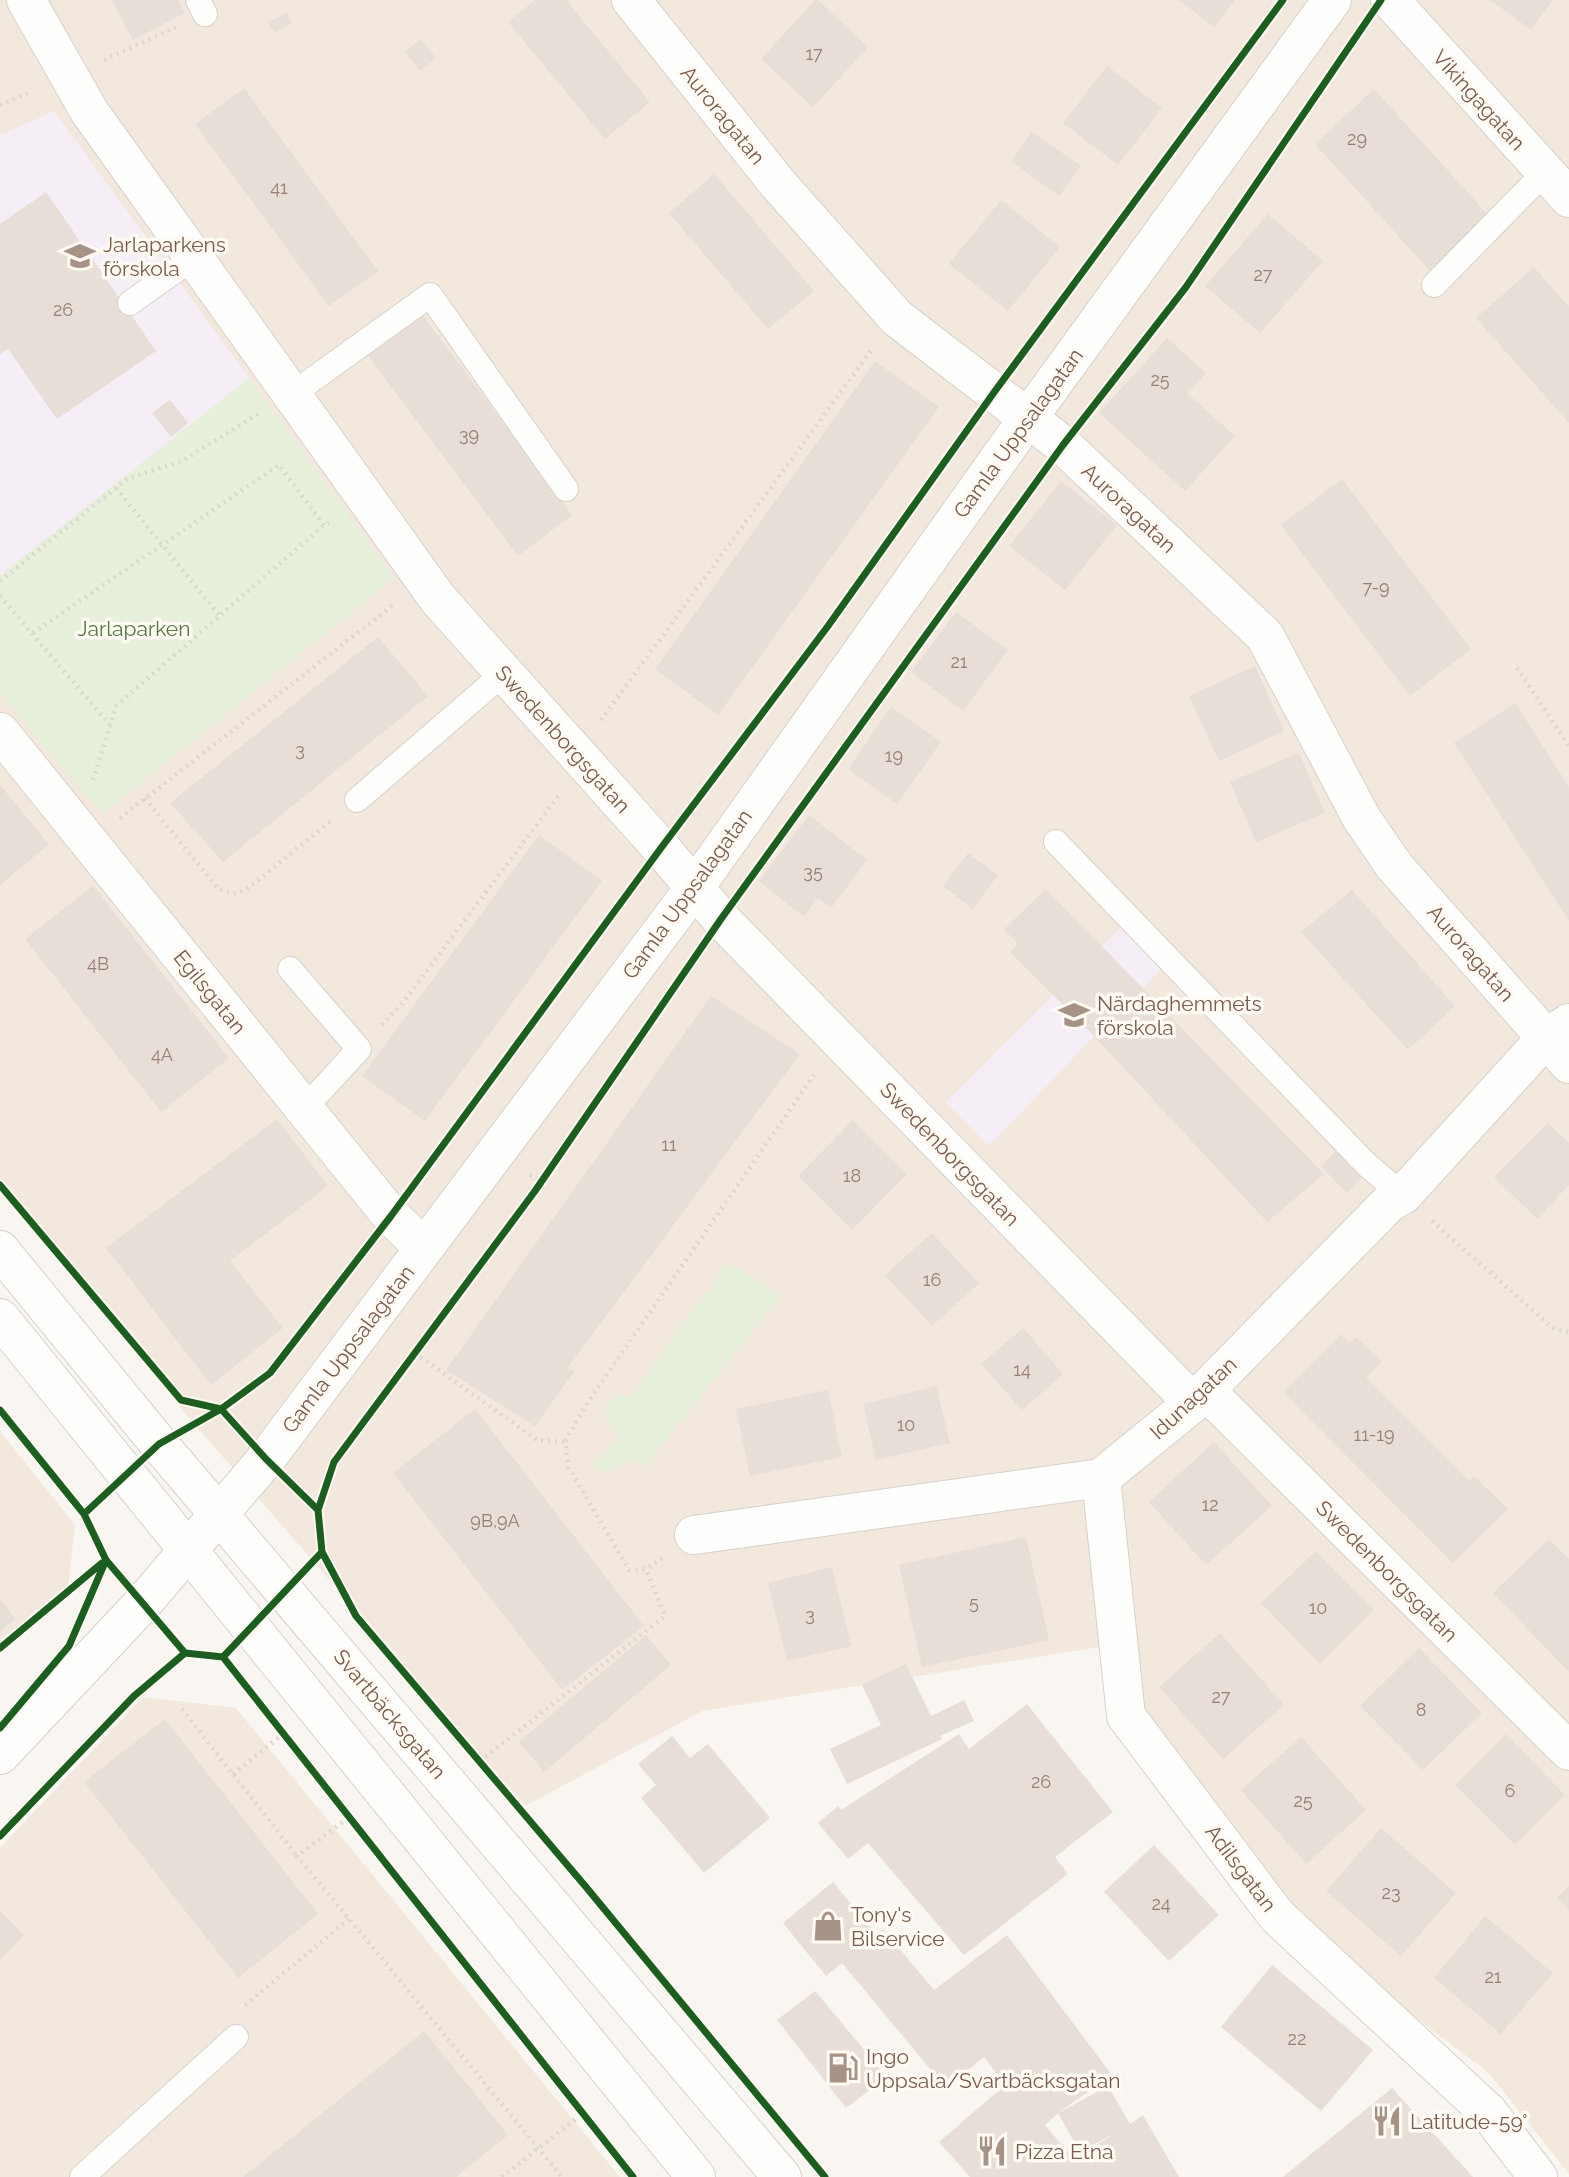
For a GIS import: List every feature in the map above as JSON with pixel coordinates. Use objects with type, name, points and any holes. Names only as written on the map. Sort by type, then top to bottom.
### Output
[{"type":"street","name":"Swedenborgsgatan","points":[[26,0],[89,111],[193,258],[277,403],[425,579],[438,599],[721,919],[839,1040],[1199,1397],[1569,1751]]},
{"type":"street","name":"Auroragatan","points":[[631,0],[779,185],[897,318],[1063,445],[1265,636],[1362,820],[1395,867],[1561,1042]]},
{"type":"street","name":"Gamla Uppsalagatan","points":[[0,1755],[143,1603],[266,1459],[695,887],[1028,418],[1332,0]]},
{"type":"street","name":"Vikingagatan","points":[[1390,0],[1557,186]]},
{"type":"street","name":"Egilsgatan","points":[[0,732],[391,1216],[424,1248]]},
{"type":"street","name":"Idunagatan","points":[[1101,1478],[1199,1397],[1390,1202],[1403,1195],[1561,1042]]},
{"type":"street","name":"Svartbäcksgatan","points":[[0,1250],[219,1514],[782,2177]]},
{"type":"street","points":[[0,1318],[696,2177]]},
{"type":"street","points":[[694,1535],[1101,1478]]},
{"type":"street","name":"Adilsgatan","points":[[1101,1478],[1126,1716],[1277,1916],[1488,2112],[1538,2177]]},
{"type":"lane","points":[[1434,285],[1557,186]]},
{"type":"lane","points":[[130,303],[193,258]]},
{"type":"lane","points":[[277,403],[430,295],[566,489]]},
{"type":"lane","points":[[357,800],[504,673]]},
{"type":"lane","points":[[1056,842],[1367,1165],[1403,1195]]},
{"type":"lane","points":[[290,969],[359,1049],[304,1109]]},
{"type":"lane","points":[[82,2177],[236,2037]]},
{"type":"path","points":[[103,61],[201,7]]},
{"type":"path","points":[[0,105],[38,88]]},
{"type":"path","points":[[600,720],[874,346]]},
{"type":"path","points":[[0,581],[127,479],[182,461],[277,403]]},
{"type":"path","points":[[33,633],[279,465],[324,525]]},
{"type":"path","points":[[116,488],[220,616]]},
{"type":"path","points":[[89,791],[116,706],[324,525],[342,515]]},
{"type":"path","points":[[89,842],[425,579]]},
{"type":"path","points":[[0,596],[110,725]]},
{"type":"path","points":[[1517,668],[1569,746]]},
{"type":"path","points":[[359,1049],[401,1005],[563,790]]},
{"type":"path","points":[[145,798],[218,889],[233,894],[247,888],[357,800]]},
{"type":"path","points":[[694,1535],[646,1569],[629,1570],[569,1468],[565,1442],[596,1391],[839,1040]]},
{"type":"path","points":[[535,1191],[549,1170]]},
{"type":"path","points":[[1403,1195],[1553,1328],[1569,1332]]},
{"type":"path","points":[[407,1364],[423,1342]]},
{"type":"path","points":[[415,1353],[537,1440],[565,1442]]},
{"type":"path","points":[[101,1548],[106,1560],[143,1603]]},
{"type":"path","points":[[96,1584],[106,1560]]},
{"type":"path","points":[[0,1648],[106,1560]]},
{"type":"path","points":[[479,1762],[665,1616],[646,1569]]},
{"type":"path","points":[[182,1709],[297,1856],[562,2177]]},
{"type":"path","points":[[276,1724],[291,1745]]},
{"type":"path","points":[[233,1774],[283,1734]]},
{"type":"path","points":[[471,1752],[488,1772]]},
{"type":"path","points":[[340,1807],[357,1829]]},
{"type":"path","points":[[297,1856],[348,1818]]},
{"type":"path","points":[[236,2037],[229,2018],[349,1919]]},
{"type":"path","points":[[574,2103],[590,2124]]},
{"type":"path","points":[[502,2177],[582,2114]]},
{"type":"shaded area","points":[[0,0],[1569,0],[1569,2174],[1488,2072],[1336,1958],[1137,1720],[1118,1644],[702,1711],[525,1806],[184,1412],[0,1191]]},
{"type":"shaded area","name":"Jarlaparkens förskola","points":[[54,111],[249,378],[0,575],[0,135]]},
{"type":"shaded area","name":"Närdaghemmets förskola","points":[[1123,926],[1164,967],[989,1146],[946,1102]]},
{"type":"shaded area","points":[[0,1431],[75,1525],[67,1595],[0,1648]]},
{"type":"shaded area","points":[[143,1697],[236,1708],[620,2177],[0,2177],[0,1848]]},
{"type":"green space","name":"Jarlaparken","points":[[249,378],[394,578],[102,814],[0,693],[0,575]]},
{"type":"green space","points":[[725,1266],[739,1268],[780,1296],[645,1466],[630,1458],[608,1471],[591,1466],[620,1436],[606,1419],[607,1403],[618,1396],[632,1395],[706,1291],[713,1292],[714,1278]]},
{"type":"building","points":[[112,0],[178,0],[185,13],[133,40]]},
{"type":"building","points":[[535,0],[566,0],[650,102],[605,139],[508,22]]},
{"type":"building","points":[[815,0],[868,47],[813,107],[761,59]]},
{"type":"building","points":[[1179,0],[1235,0],[1214,27]]},
{"type":"building","points":[[1490,0],[1553,0],[1531,30]]},
{"type":"building","points":[[287,13],[292,23],[274,33],[268,22]]},
{"type":"building","points":[[421,39],[436,58],[420,71],[405,52]]},
{"type":"building","points":[[1107,66],[1162,108],[1118,165],[1063,123]]},
{"type":"building","points":[[244,88],[378,271],[329,306],[195,124]]},
{"type":"building","points":[[1374,89],[1490,217],[1430,271],[1315,144]]},
{"type":"building","points":[[1032,132],[1081,166],[1059,196],[1011,161]]},
{"type":"building","points":[[714,174],[814,291],[768,329],[669,213]]},
{"type":"building","points":[[46,192],[156,351],[57,419],[8,349],[0,354],[0,224]]},
{"type":"building","points":[[1001,200],[1060,247],[1008,311],[949,264]]},
{"type":"building","points":[[1268,214],[1323,261],[1260,333],[1205,286]]},
{"type":"building","points":[[1534,267],[1569,307],[1569,423],[1476,318]]},
{"type":"building","points":[[421,313],[572,515],[518,556],[366,353]]},
{"type":"building","points":[[1167,338],[1206,373],[1187,393],[1235,436],[1185,491],[1099,413]]},
{"type":"building","points":[[875,361],[939,407],[718,715],[655,669]]},
{"type":"building","points":[[170,400],[188,423],[171,437],[152,413]]},
{"type":"building","points":[[1342,479],[1471,649],[1410,696],[1281,525]]},
{"type":"building","points":[[1061,481],[1117,525],[1065,590],[1009,546]]},
{"type":"building","points":[[956,612],[1008,650],[963,711],[911,672]]},
{"type":"building","points":[[378,637],[428,696],[223,862],[170,803]]},
{"type":"building","points":[[1255,666],[1284,731],[1219,761],[1189,696]]},
{"type":"building","points":[[1515,703],[1569,787],[1569,921],[1454,743]]},
{"type":"building","points":[[891,707],[941,742],[897,804],[848,769]]},
{"type":"building","points":[[1299,753],[1325,813],[1256,842],[1230,782]]},
{"type":"building","points":[[0,785],[49,844],[0,885]]},
{"type":"building","points":[[809,815],[867,860],[831,908],[818,898],[804,917],[759,881]]},
{"type":"building","points":[[539,835],[602,881],[425,1121],[362,1076]]},
{"type":"building","points":[[968,853],[998,875],[973,909],[943,886]]},
{"type":"building","points":[[93,886],[229,1058],[161,1112],[25,939]]},
{"type":"building","points":[[1046,889],[1324,1174],[1267,1222],[1094,1036],[1010,952],[1018,944],[1004,929]]},
{"type":"building","points":[[1352,890],[1455,1006],[1408,1050],[1301,932]]},
{"type":"building","points":[[711,996],[800,1054],[567,1369],[575,1371],[535,1426],[446,1370]]},
{"type":"building","points":[[277,1119],[328,1186],[230,1261],[283,1328],[211,1385],[106,1248]]},
{"type":"building","points":[[853,1120],[907,1174],[852,1230],[798,1176]]},
{"type":"building","points":[[1548,1123],[1569,1143],[1569,1185],[1537,1219],[1494,1177]]},
{"type":"building","points":[[1337,1150],[1363,1177],[1347,1193],[1321,1166]]},
{"type":"building","points":[[932,1233],[979,1283],[932,1326],[885,1275]]},
{"type":"building","points":[[1023,1328],[1063,1374],[1022,1410],[981,1364]]},
{"type":"building","points":[[1341,1334],[1350,1343],[1356,1337],[1382,1362],[1366,1377],[1470,1481],[1474,1476],[1508,1509],[1453,1563],[1283,1392]]},
{"type":"building","points":[[936,1386],[950,1443],[876,1460],[863,1404]]},
{"type":"building","points":[[828,1390],[842,1457],[750,1476],[736,1409]]},
{"type":"building","points":[[475,1409],[644,1626],[562,1690],[393,1473]]},
{"type":"building","points":[[1214,1442],[1272,1506],[1206,1565],[1149,1502]]},
{"type":"building","points":[[1026,1537],[1049,1640],[922,1667],[899,1565]]},
{"type":"building","points":[[1549,1539],[1569,1559],[1569,1672],[1493,1593]]},
{"type":"building","points":[[1316,1551],[1374,1610],[1320,1664],[1261,1603]]},
{"type":"building","points":[[832,1567],[851,1646],[787,1661],[768,1583]]},
{"type":"building","points":[[0,1599],[16,1619],[0,1631]]},
{"type":"building","points":[[1220,1633],[1284,1705],[1223,1759],[1159,1687]]},
{"type":"building","points":[[646,1635],[671,1665],[544,1772],[519,1742]]},
{"type":"building","points":[[1419,1648],[1482,1713],[1423,1770],[1360,1706]]},
{"type":"building","points":[[906,1664],[931,1716],[964,1700],[974,1721],[847,1784],[830,1749],[881,1725],[862,1685]]},
{"type":"building","points":[[1027,1704],[1113,1812],[1055,1857],[1068,1874],[964,1955],[868,1843],[848,1859],[818,1823],[838,1806],[841,1810],[959,1734],[969,1749]]},
{"type":"building","points":[[165,1719],[318,1914],[238,1978],[84,1782]]},
{"type":"building","points":[[1506,1734],[1565,1795],[1515,1845],[1455,1785]]},
{"type":"building","points":[[672,1736],[690,1758],[708,1744],[770,1818],[704,1873],[641,1798],[656,1785],[638,1764]]},
{"type":"building","points":[[1301,1737],[1366,1810],[1306,1864],[1241,1790]]},
{"type":"building","points":[[1381,1828],[1456,1893],[1401,1956],[1326,1891]]},
{"type":"building","points":[[1154,1845],[1219,1915],[1169,1961],[1104,1892]]},
{"type":"building","points":[[833,1882],[876,1934],[883,1929],[934,1990],[1007,1935],[1112,2075],[1058,2113],[1108,2086],[1130,2124],[1143,2115],[1179,2177],[970,2177],[939,2142],[1005,2085],[984,2057],[946,2088],[842,1963],[826,1976],[783,1923]],"holes":[[[1058,2113],[1080,2152],[1118,2131],[1074,2159],[1045,2125]]]},
{"type":"building","points":[[1569,1886],[1569,1910],[1557,1898]]},
{"type":"building","points":[[0,1911],[24,1935],[0,1960]]},
{"type":"building","points":[[1485,1916],[1553,1973],[1501,2034],[1434,1978]]},
{"type":"building","points":[[1272,1965],[1373,2050],[1321,2111],[1221,2027]]},
{"type":"building","points":[[815,1991],[887,2077],[846,2108],[777,2020]]},
{"type":"building","points":[[424,2031],[508,2135],[456,2177],[243,2177]]},
{"type":"building","name":"Latitude-59°","points":[[1392,2088],[1473,2177],[1283,2177]]},
{"type":"cycle path","points":[[84,1514],[159,1444],[221,1409],[270,1373],[391,1216],[828,626],[995,391],[1283,0]]},
{"type":"cycle path","points":[[825,2177],[586,1887],[356,1616],[322,1552],[318,1510],[334,1462],[535,1191],[721,919],[1063,445],[1186,287],[1381,0]]},
{"type":"cycle path","points":[[0,1185],[181,1400],[221,1409],[266,1459],[318,1510]]},
{"type":"cycle path","points":[[0,1410],[84,1514],[106,1560],[185,1653],[223,1657],[633,2177]]},
{"type":"cycle path","points":[[223,1657],[322,1552]]},
{"type":"cycle path","points":[[0,1728],[69,1646],[106,1560]]},
{"type":"cycle path","points":[[0,1648],[102,1563]]},
{"type":"cycle path","points":[[0,1836],[134,1696],[185,1653]]},
{"type":"place","name":"Jarlaparkens förskola","points":[[80,256]]},
{"type":"place","name":"Närdaghemmets förskola","points":[[1074,1015]]},
{"type":"place","name":"Tony's Bilservice","points":[[828,1926]]},
{"type":"place","name":"Ingo Uppsala/Svartbäcksgatan","points":[[843,2068]]},
{"type":"place","name":"Latitude-59°","points":[[1387,2121]]},
{"type":"place","name":"Pizza Etna","points":[[992,2151]]}]
